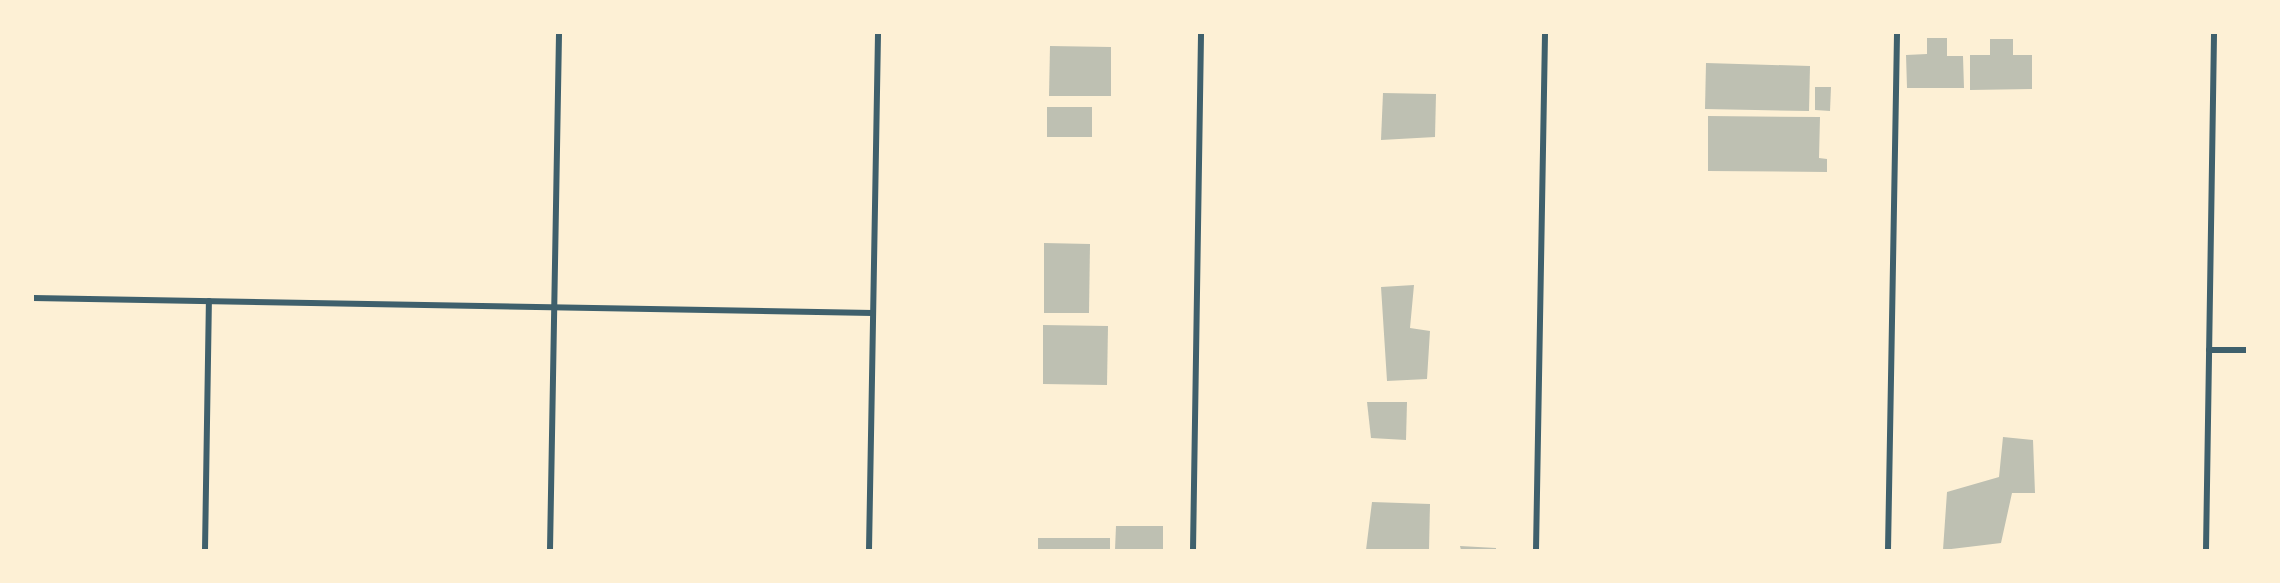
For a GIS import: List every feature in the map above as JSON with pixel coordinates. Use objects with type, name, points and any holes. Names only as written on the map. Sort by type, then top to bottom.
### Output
[{"type":"street","points":[[550,550],[559,33]]},
{"type":"street","points":[[869,550],[878,33]]},
{"type":"street","points":[[1192,550],[1201,33]]},
{"type":"street","points":[[1536,550],[1545,33]]},
{"type":"street","points":[[1888,550],[1897,33]]},
{"type":"street","points":[[2206,550],[2214,33]]},
{"type":"street","points":[[33,298],[873,313]]},
{"type":"street","points":[[205,550],[209,301]]},
{"type":"street","points":[[2210,350],[2247,350]]},
{"type":"building","points":[[1927,38],[1947,38],[1947,56],[1963,56],[1964,88],[1907,88],[1906,55],[1927,54]]},
{"type":"building","points":[[1990,39],[2013,39],[2013,55],[2032,55],[2032,89],[1970,90],[1970,55],[1990,55]]},
{"type":"building","points":[[1050,46],[1111,47],[1111,96],[1049,96]]},
{"type":"building","points":[[1706,63],[1810,66],[1809,111],[1705,109]]},
{"type":"building","points":[[1815,87],[1831,87],[1830,111],[1815,110]]},
{"type":"building","points":[[1383,93],[1436,94],[1435,137],[1381,140]]},
{"type":"building","points":[[1047,107],[1092,107],[1092,137],[1047,137]]},
{"type":"building","points":[[1708,116],[1820,117],[1819,158],[1827,159],[1827,172],[1708,171]]},
{"type":"building","points":[[1044,243],[1090,244],[1089,313],[1044,313]]},
{"type":"building","points":[[1414,285],[1410,328],[1430,331],[1427,379],[1387,381],[1381,287]]},
{"type":"building","points":[[1043,325],[1108,326],[1107,385],[1043,384]]},
{"type":"building","points":[[1367,402],[1407,402],[1406,440],[1371,438]]},
{"type":"building","points":[[2003,437],[2033,440],[2035,493],[2012,493],[2001,543],[1943,550],[1947,492],[1999,477]]},
{"type":"building","points":[[1372,502],[1430,504],[1429,550],[1366,550]]},
{"type":"building","points":[[1116,526],[1163,526],[1163,550],[1115,550]]},
{"type":"building","points":[[1038,538],[1110,538],[1110,550],[1038,550]]},
{"type":"building","points":[[1460,546],[1496,548],[1496,550],[1461,550]]}]
